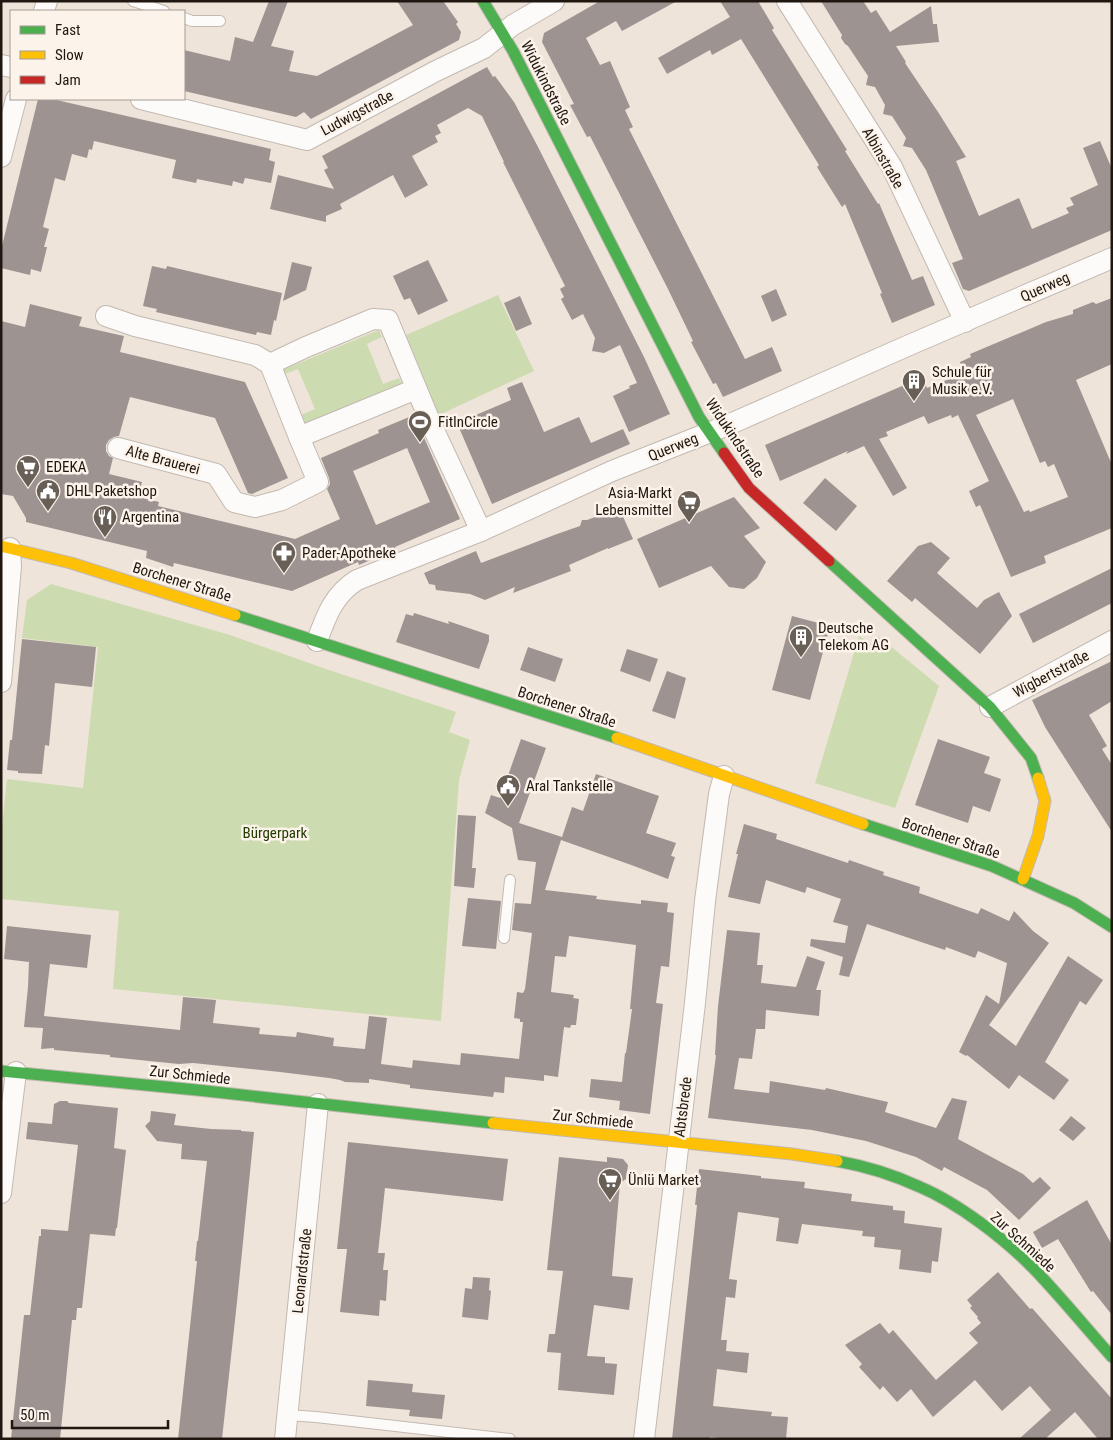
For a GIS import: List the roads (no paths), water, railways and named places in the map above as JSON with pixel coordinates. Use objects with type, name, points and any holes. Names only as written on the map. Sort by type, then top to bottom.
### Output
[{"type":"street","name":"Widukindstraße","points":[[483,1],[513,51],[708,432],[749,488],[990,707],[1031,758],[1045,801],[1038,836],[1022,879]]},
{"type":"street","name":"Ludwigstraße","points":[[145,100],[307,140],[436,71],[484,48],[513,25],[554,1]]},
{"type":"street","name":"Albinstraße","points":[[786,1],[892,167],[965,322]]},
{"type":"street","points":[[1,157],[16,100]]},
{"type":"street","name":"Querweg","points":[[317,640],[328,610],[340,593],[357,580],[481,531],[612,471],[728,425],[1112,258]]},
{"type":"street","points":[[106,316],[135,326],[255,355],[270,364],[373,319],[388,320],[416,389],[481,531]]},
{"type":"street","name":"Alte Brauerei","points":[[118,448],[216,474],[234,502],[255,507],[282,500],[318,482],[270,364]]},
{"type":"street","points":[[299,437],[416,389]]},
{"type":"street","points":[[1,682],[4,610],[11,566],[5,547]]},
{"type":"street","name":"Borchener Straße","points":[[5,547],[71,563],[317,640],[614,737],[858,822],[992,866],[1074,903],[1112,928]]},
{"type":"street","name":"Wigbertstraße","points":[[990,707],[1112,641]]},
{"type":"street","name":"Abtsbrede","points":[[644,1439],[706,892],[718,794],[724,776]]},
{"type":"street","points":[[1,1193],[8,1071]]},
{"type":"street","name":"Zur Schmiede","points":[[8,1071],[824,1158],[859,1165],[921,1187],[955,1206],[999,1237],[1033,1268],[1112,1357]]},
{"type":"street","name":"Leonardstraße","points":[[285,1439],[318,1104]]},
{"type":"lane","points":[[133,1],[161,10]]},
{"type":"lane","points":[[185,18],[192,21],[220,21]]},
{"type":"lane","points":[[504,938],[510,880]]},
{"type":"lane","points":[[288,1415],[510,1439]]},
{"type":"place","name":"Schule für Musik e.V.","points":[[914,402]]},
{"type":"place","name":"FitInCircle","points":[[420,443]]},
{"type":"place","name":"EDEKA","points":[[28,488]]},
{"type":"place","name":"DHL Paketshop","points":[[48,512]]},
{"type":"place","name":"Asia-Markt Lebensmittel","points":[[689,523]]},
{"type":"place","name":"Argentina","points":[[105,538]]},
{"type":"place","name":"Pader-Apotheke","points":[[284,574]]},
{"type":"place","name":"Deutsche Telekom AG","points":[[801,658]]},
{"type":"place","name":"Aral Tankstelle","points":[[508,807]]},
{"type":"place","name":"Ünlü Market","points":[[610,1201]]},
{"type":"park label","name":"Bürgerpark","points":[[275,833]]}]
